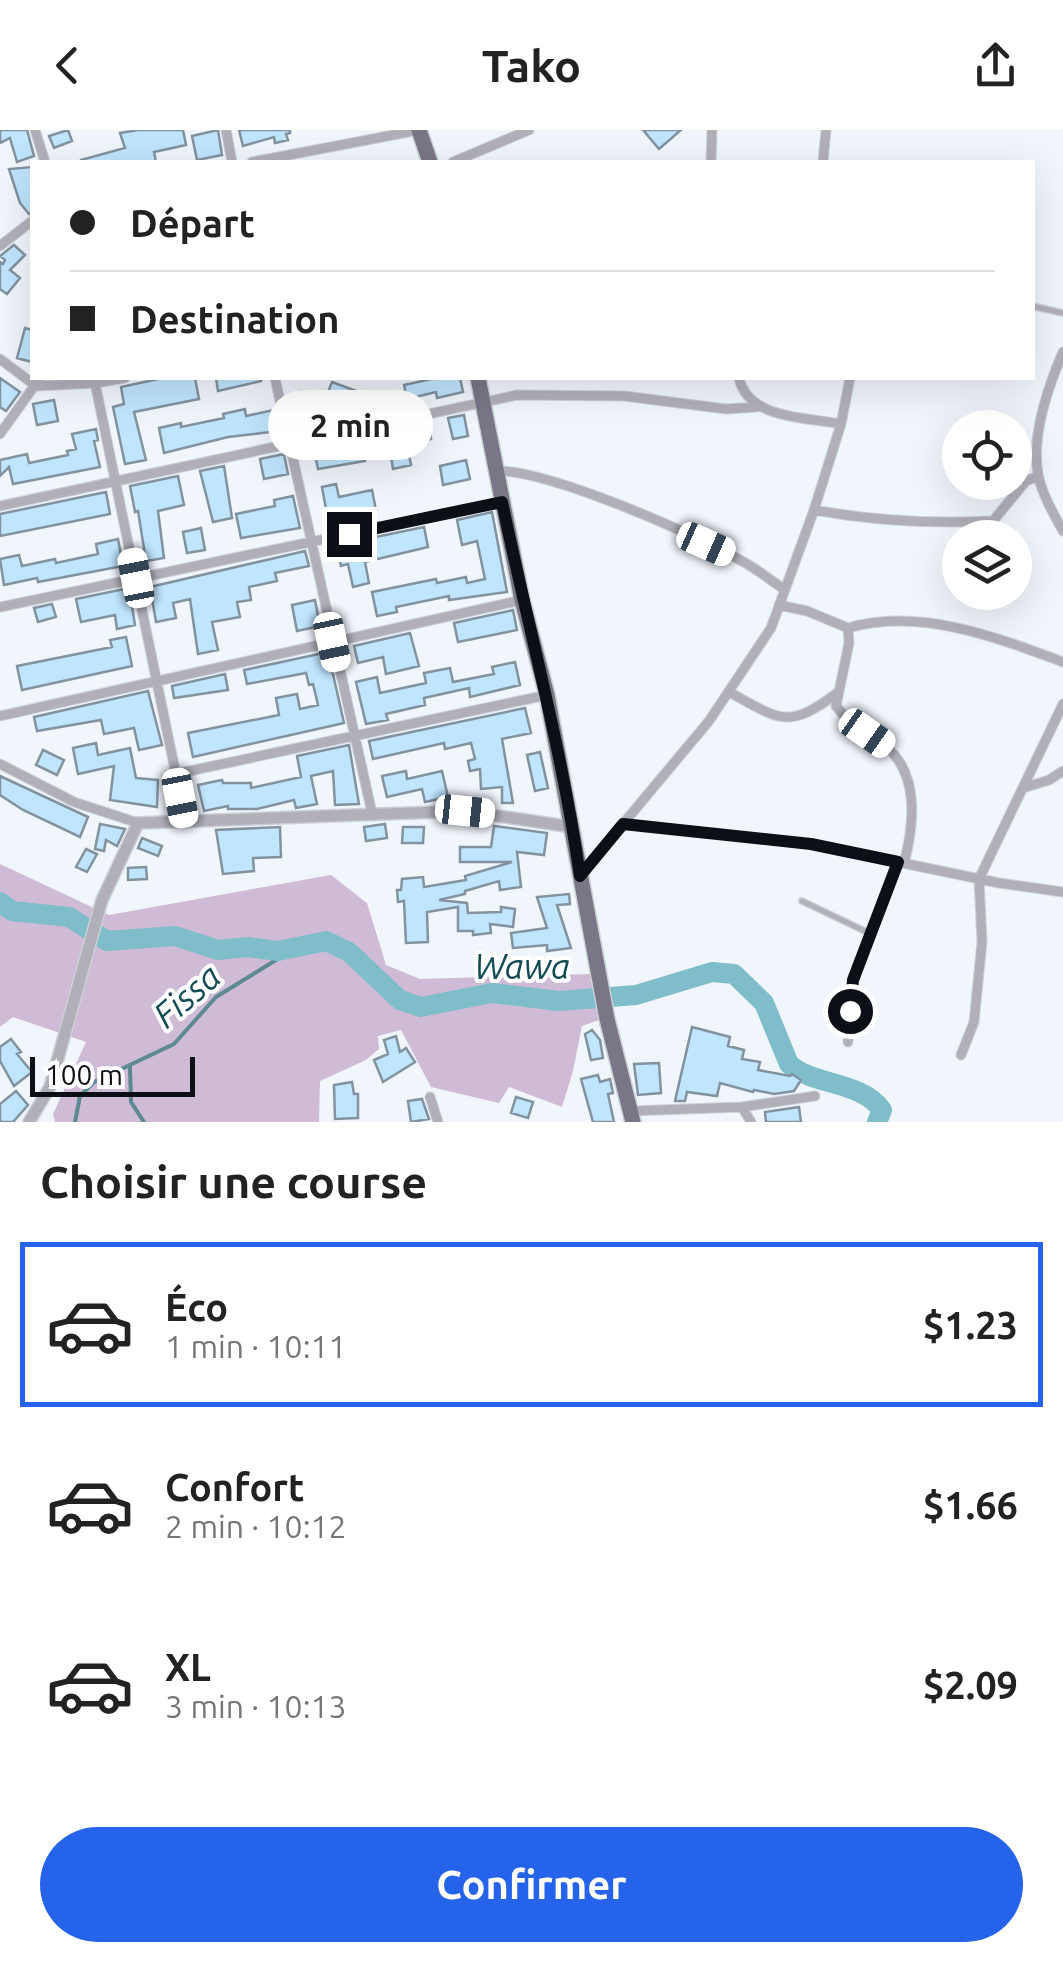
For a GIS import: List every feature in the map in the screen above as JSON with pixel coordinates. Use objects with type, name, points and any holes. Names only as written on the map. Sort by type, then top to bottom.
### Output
[{"type":"main road","points":[[419,130],[429,160]]},
{"type":"main road","points":[[478,380],[522,600],[547,696],[606,1019],[631,1116]]},
{"type":"street","points":[[35,130],[43,160]]},
{"type":"street","points":[[226,130],[232,160]]},
{"type":"street","points":[[262,160],[419,130]]},
{"type":"street","points":[[458,160],[529,130]]},
{"type":"street","points":[[711,160],[712,130]]},
{"type":"street","points":[[823,160],[826,130]]},
{"type":"street","points":[[0,246],[30,223]]},
{"type":"street","points":[[1063,352],[1039,428],[1038,476],[1063,531]]},
{"type":"street","points":[[0,359],[30,377]]},
{"type":"street","points":[[0,434],[38,382],[95,380],[186,823]]},
{"type":"street","points":[[275,380],[372,813]]},
{"type":"street","points":[[739,380],[744,395],[758,408]]},
{"type":"street","points":[[580,876],[709,721],[771,628],[814,510],[841,424],[850,380]]},
{"type":"street","points":[[0,506],[517,395],[624,396],[726,409],[758,408],[841,424]]},
{"type":"street","points":[[496,472],[514,471],[544,479],[636,513],[741,560],[785,590]]},
{"type":"street","points":[[814,510],[872,520],[933,524],[992,521],[1026,480],[1038,476]]},
{"type":"street","points":[[0,607],[502,502]]},
{"type":"street","points":[[0,716],[522,600]]},
{"type":"street","points":[[779,605],[807,611],[848,628],[897,618],[998,638],[1063,662]]},
{"type":"street","points":[[848,628],[849,643],[836,706],[844,717],[889,748],[899,762],[913,802],[913,830],[853,980],[848,1042]]},
{"type":"street","points":[[728,692],[773,716],[789,718],[810,714],[837,693]]},
{"type":"street","points":[[176,774],[547,696]]},
{"type":"street","points":[[962,1055],[974,1022],[982,942],[979,879],[1063,704]]},
{"type":"street","points":[[0,764],[74,802],[138,824],[465,811],[572,826]]},
{"type":"street","points":[[1023,788],[1049,780],[1063,770]]},
{"type":"street","points":[[29,1122],[50,1087],[96,919],[138,824]]},
{"type":"street","points":[[623,824],[811,844],[1063,892]]},
{"type":"street","points":[[631,1116],[815,1096]]},
{"type":"street","points":[[430,1097],[438,1122]]},
{"type":"street","points":[[742,1106],[751,1122]]},
{"type":"lane","points":[[1035,307],[1063,313]]},
{"type":"lane","points":[[802,901],[871,934]]},
{"type":"shaded area","points":[[0,864],[109,915],[331,875],[367,903],[386,965],[420,979],[590,974],[599,1020],[582,1026],[562,1107],[509,1087],[499,1103],[431,1087],[401,1030],[378,1036],[379,1049],[366,1060],[320,1081],[319,1122],[55,1122],[53,1114],[86,1042],[13,1017],[0,1027]]},
{"type":"building","points":[[0,130],[27,130],[34,156],[17,162],[10,138],[0,143]]},
{"type":"building","points":[[68,130],[72,141],[54,148],[49,136]]},
{"type":"building","points":[[183,130],[186,145],[154,152],[156,160],[81,160],[125,148],[120,133]]},
{"type":"building","points":[[218,130],[222,155],[197,160],[192,136]]},
{"type":"building","points":[[239,130],[290,133],[286,134],[288,140],[275,143],[274,137],[243,146]]},
{"type":"building","points":[[643,130],[681,130],[659,149]]},
{"type":"building","points":[[30,167],[30,214],[20,203],[9,169]]},
{"type":"building","points":[[14,245],[25,255],[10,270],[20,278],[7,294],[0,289],[0,262],[5,260],[0,256]]},
{"type":"building","points":[[25,328],[30,329],[30,361],[17,358]]},
{"type":"building","points":[[0,378],[20,392],[6,411],[0,407]]},
{"type":"building","points":[[154,380],[195,380],[199,399],[134,412],[146,460],[125,464],[113,407],[124,404],[121,387]]},
{"type":"building","points":[[216,380],[261,380],[261,381],[218,391]]},
{"type":"building","points":[[460,380],[463,392],[437,398],[436,392],[407,399],[404,385]]},
{"type":"building","points":[[332,382],[359,392],[349,417],[322,407]]},
{"type":"building","points":[[302,391],[311,428],[300,430],[292,394]]},
{"type":"building","points":[[54,400],[58,421],[37,425],[33,404]]},
{"type":"building","points":[[245,409],[246,416],[274,410],[279,431],[228,437],[164,453],[159,428],[224,418],[223,414]]},
{"type":"building","points":[[464,415],[468,436],[453,439],[448,418]]},
{"type":"building","points":[[428,424],[431,439],[407,444],[411,465],[393,469],[390,450],[364,455],[365,461],[318,469],[314,449]]},
{"type":"building","points":[[96,429],[98,440],[94,441],[100,467],[13,484],[9,467],[0,476],[0,460],[27,454],[29,463],[68,455],[67,451],[76,449],[72,434]]},
{"type":"building","points":[[284,454],[288,474],[264,479],[260,459]]},
{"type":"building","points":[[466,460],[470,479],[443,485],[440,466]]},
{"type":"building","points":[[224,466],[232,518],[213,522],[200,471]]},
{"type":"building","points":[[178,476],[184,505],[158,511],[164,558],[146,561],[130,486]]},
{"type":"building","points":[[336,484],[339,497],[372,490],[376,510],[328,520],[322,487]]},
{"type":"building","points":[[106,492],[110,514],[0,536],[0,514]]},
{"type":"building","points":[[293,496],[300,528],[241,538],[236,514],[275,506],[274,500]]},
{"type":"building","points":[[492,512],[507,592],[449,600],[449,596],[396,607],[397,612],[377,616],[372,592],[436,579],[437,583],[466,577],[467,583],[485,579],[477,541],[462,545],[457,520]]},
{"type":"building","points":[[424,527],[428,547],[365,562],[369,583],[353,587],[348,564],[341,566],[337,545]]},
{"type":"building","points":[[201,528],[205,550],[187,553],[183,532]]},
{"type":"building","points":[[118,539],[123,566],[4,585],[0,559],[19,555],[22,566],[55,559],[56,563],[98,554],[96,544]]},
{"type":"building","points":[[305,551],[309,566],[275,573],[277,581],[249,587],[251,600],[237,602],[240,617],[212,622],[218,650],[198,654],[190,599],[173,603],[176,618],[156,622],[150,587]]},
{"type":"building","points":[[129,588],[135,625],[117,629],[115,615],[81,622],[76,599]]},
{"type":"building","points":[[315,600],[320,626],[297,631],[292,605]]},
{"type":"building","points":[[52,604],[56,617],[38,622],[34,608]]},
{"type":"building","points":[[513,610],[517,630],[458,642],[454,623]]},
{"type":"building","points":[[410,633],[419,666],[386,674],[383,657],[358,663],[354,646]]},
{"type":"building","points":[[126,637],[132,666],[22,690],[17,666],[112,647],[110,640]]},
{"type":"building","points":[[328,652],[344,723],[193,757],[188,733],[279,715],[276,698],[297,694],[300,709],[318,705],[306,673],[247,684],[244,670]]},
{"type":"building","points":[[515,662],[520,685],[470,697],[469,688],[424,698],[425,705],[386,714],[388,720],[366,724],[356,682],[377,677],[380,693],[426,683],[424,673],[450,668],[453,682],[494,674],[492,667]]},
{"type":"building","points":[[225,674],[228,690],[174,698],[172,686]]},
{"type":"building","points":[[148,691],[162,745],[139,750],[134,728],[104,734],[101,720],[37,731],[34,717]]},
{"type":"building","points":[[525,708],[531,733],[502,739],[513,803],[502,803],[502,787],[481,789],[480,769],[470,771],[468,761],[475,759],[471,743],[445,749],[444,743],[373,759],[369,741]]},
{"type":"building","points":[[96,743],[98,755],[130,748],[136,778],[158,780],[157,807],[110,800],[114,766],[78,774],[73,748]]},
{"type":"building","points":[[349,745],[359,804],[335,805],[333,771],[311,776],[317,804],[296,808],[294,800],[257,809],[228,806],[204,811],[198,785],[222,780],[251,783],[251,788],[301,777],[297,756]]},
{"type":"building","points":[[43,750],[64,760],[57,775],[36,765]]},
{"type":"building","points":[[540,752],[548,788],[535,791],[527,755]]},
{"type":"building","points":[[406,771],[407,779],[442,771],[448,797],[425,802],[422,789],[387,797],[382,776]]},
{"type":"building","points":[[0,776],[88,817],[80,837],[0,795]]},
{"type":"building","points":[[100,824],[125,829],[117,846],[106,840],[104,851],[95,849]]},
{"type":"building","points":[[385,824],[387,838],[366,841],[364,827]]},
{"type":"building","points":[[494,826],[547,833],[544,855],[517,852],[521,887],[500,890],[499,881],[439,900],[467,903],[468,913],[501,912],[501,907],[515,909],[513,927],[490,924],[491,933],[473,935],[473,931],[458,931],[458,907],[427,912],[428,942],[406,943],[404,901],[398,902],[397,890],[401,890],[402,879],[423,877],[424,887],[466,880],[465,876],[512,862],[460,862],[460,847],[491,847]]},
{"type":"building","points":[[280,827],[281,857],[253,858],[254,871],[223,874],[216,830]]},
{"type":"building","points":[[403,827],[424,827],[423,843],[402,843]]},
{"type":"building","points":[[142,838],[162,846],[158,856],[138,848]]},
{"type":"building","points":[[86,849],[97,854],[87,872],[76,867]]},
{"type":"building","points":[[146,867],[147,879],[128,880],[128,868]]},
{"type":"building","points":[[569,894],[570,904],[557,905],[571,948],[513,948],[511,933],[547,928],[537,897]]},
{"type":"building","points":[[692,1027],[730,1037],[728,1046],[744,1050],[742,1059],[760,1062],[758,1070],[792,1074],[801,1080],[794,1091],[774,1094],[720,1083],[717,1096],[687,1092],[685,1101],[675,1101]]},
{"type":"building","points":[[592,1030],[600,1040],[603,1058],[591,1060],[585,1034]]},
{"type":"building","points":[[396,1036],[400,1052],[406,1048],[415,1062],[383,1082],[374,1060],[388,1054],[384,1040]]},
{"type":"building","points":[[11,1039],[32,1072],[14,1086],[0,1061],[0,1047]]},
{"type":"building","points":[[659,1063],[661,1093],[638,1095],[634,1064]]},
{"type":"building","points":[[598,1075],[600,1082],[610,1079],[613,1093],[608,1094],[614,1122],[593,1122],[581,1079]]},
{"type":"building","points":[[352,1082],[354,1094],[358,1094],[358,1118],[335,1119],[334,1085]]},
{"type":"building","points":[[16,1091],[28,1105],[13,1122],[0,1122],[0,1104]]},
{"type":"building","points":[[516,1097],[533,1102],[528,1118],[511,1113]]},
{"type":"building","points":[[422,1099],[429,1119],[411,1122],[408,1101]]},
{"type":"building","points":[[799,1107],[801,1122],[766,1122],[765,1112]]},
{"type":"waterway","name":"Wawa","points":[[0,902],[12,911],[69,917],[107,941],[175,936],[218,950],[248,947],[278,951],[326,941],[349,952],[400,1000],[421,1007],[492,993],[559,1001],[636,995],[712,972],[734,974],[764,1003],[789,1064],[873,1101],[882,1110],[877,1122]]},
{"type":"waterway","name":"Fissa","points":[[75,1122],[80,1096],[94,1082],[174,1044],[216,997],[297,947]]},
{"type":"waterway","points":[[130,1067],[131,1102],[144,1122]]},
{"type":"route","points":[[349,534],[502,502],[547,696],[580,876],[623,824],[811,844],[898,862],[853,980],[850,1011]]}]
